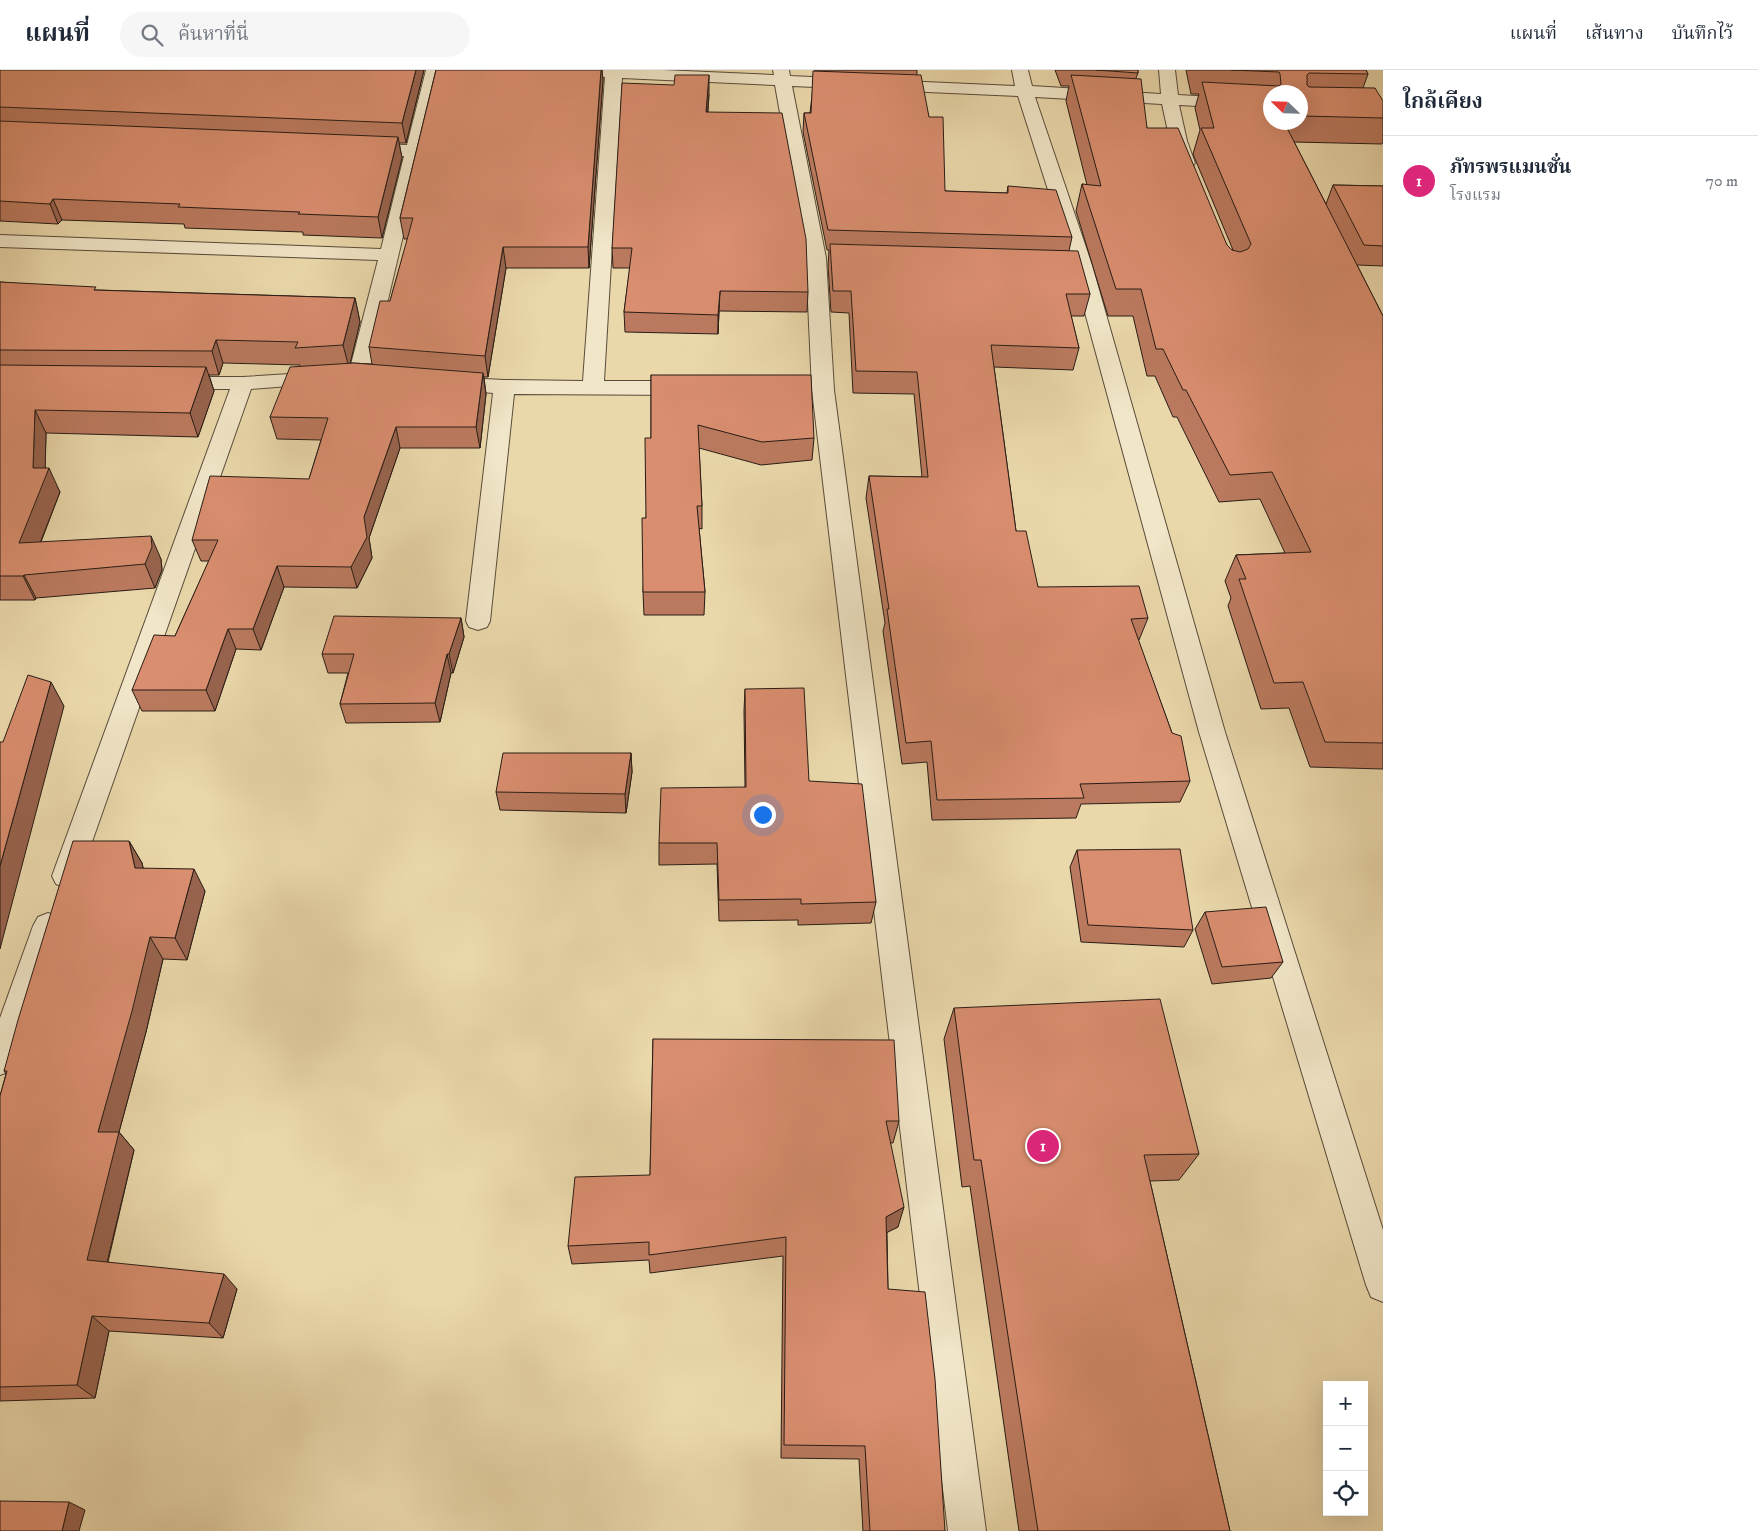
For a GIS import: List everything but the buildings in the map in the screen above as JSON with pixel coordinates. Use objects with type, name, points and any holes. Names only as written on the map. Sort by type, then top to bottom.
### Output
[{"type":"street","points":[[156,382],[243,383],[369,376],[389,255],[434,70]]},
{"type":"street","points":[[550,70],[1022,81],[1170,99],[1263,105]]},
{"type":"street","points":[[1167,70],[1170,99],[1180,147],[1194,183]]},
{"type":"street","points":[[594,387],[614,72]]},
{"type":"street","points":[[782,75],[826,258],[813,390],[967,1531]]},
{"type":"street","points":[[1022,81],[1072,265],[1212,732],[1383,1285]]},
{"type":"street","points":[[345,148],[414,151]]},
{"type":"street","points":[[0,241],[389,255]]},
{"type":"street","points":[[427,381],[504,387],[703,388]]},
{"type":"street","points":[[0,1061],[243,383]]},
{"type":"street","points":[[478,621],[504,387]]},
{"type":"place","name":"ภัทรพรแมนชั่น","points":[[1043,1146]]}]
